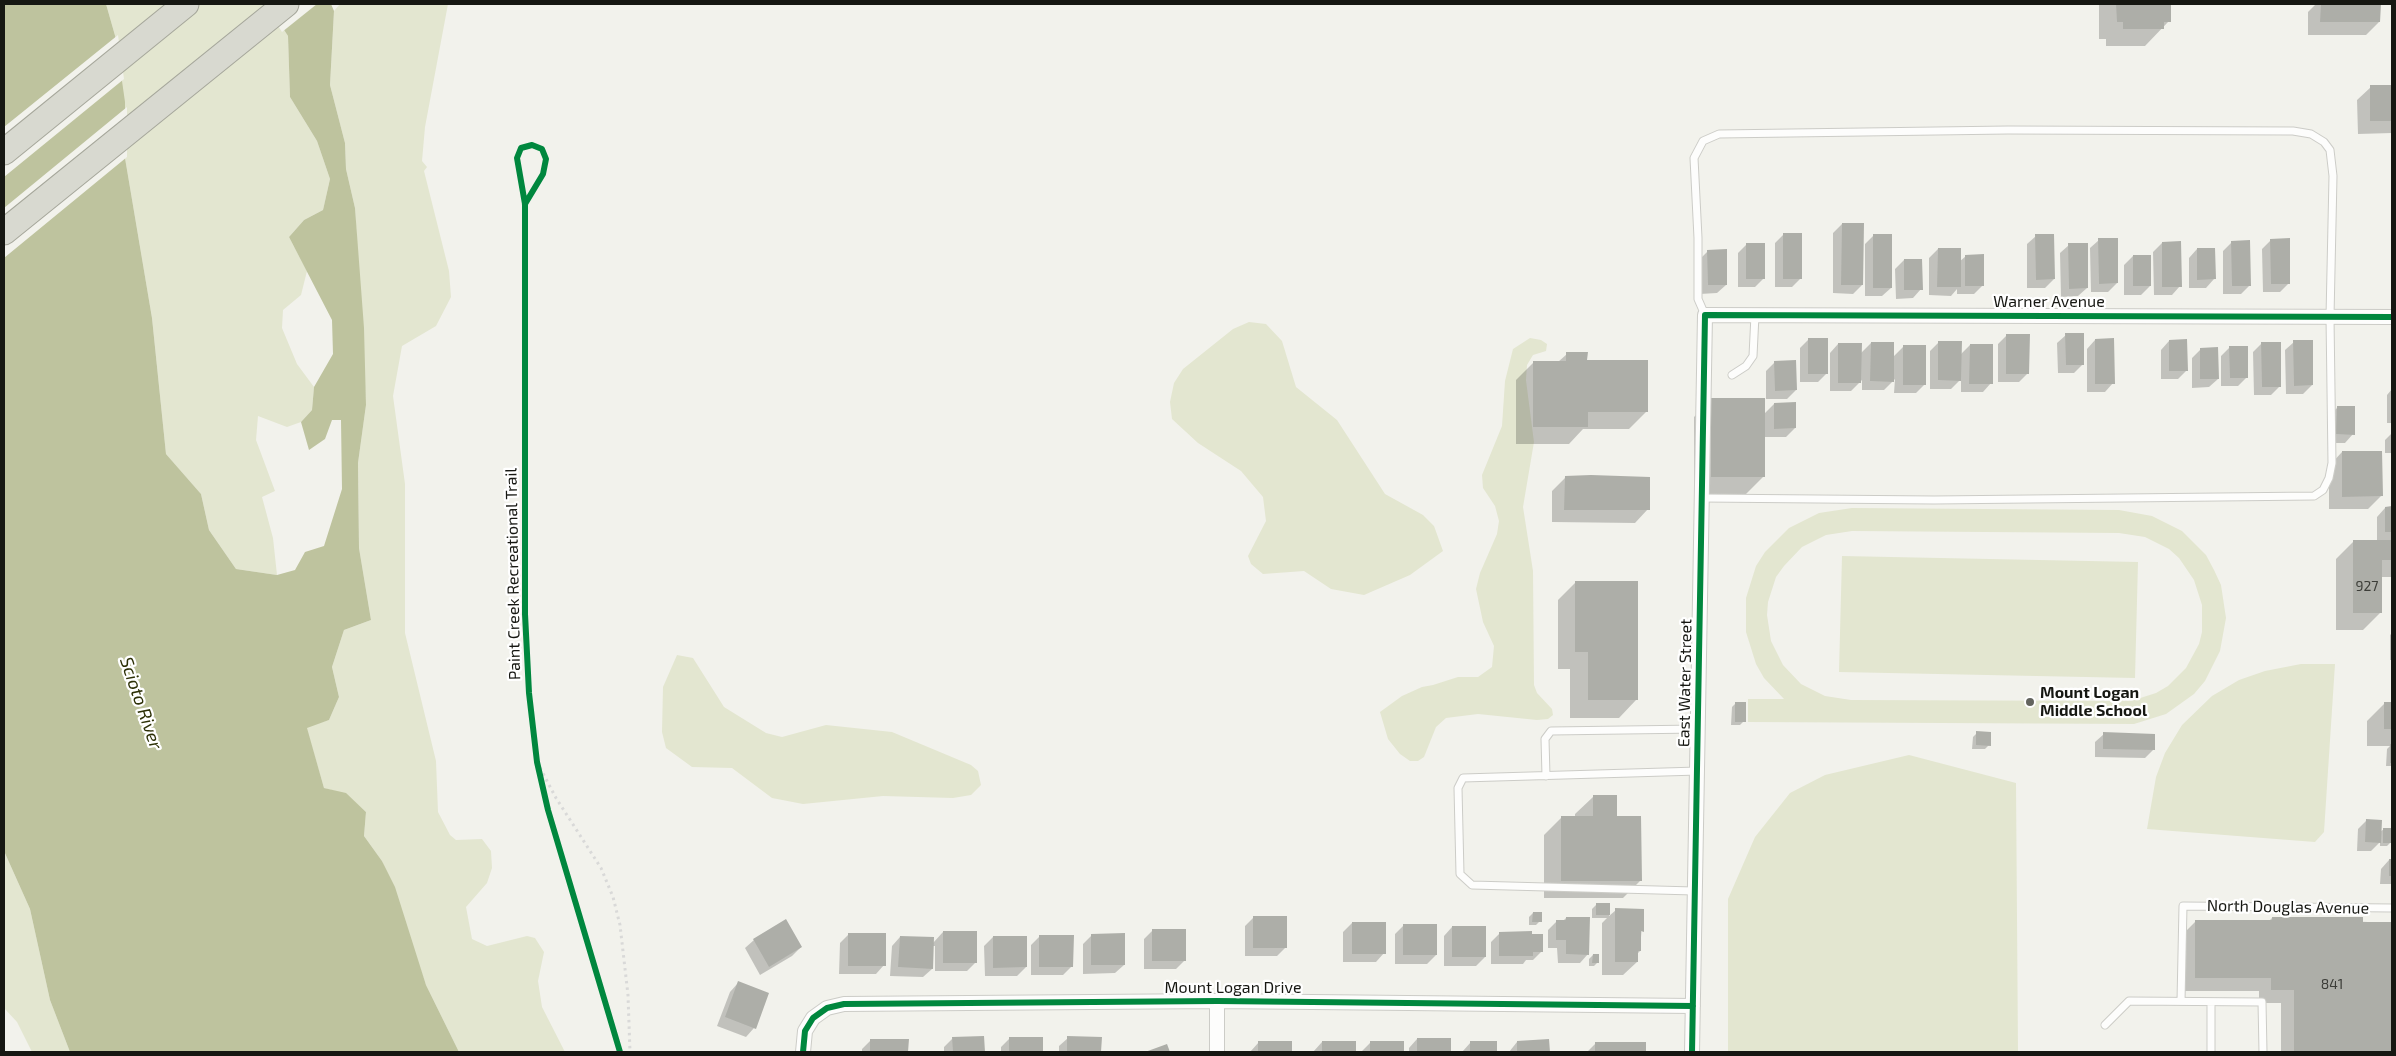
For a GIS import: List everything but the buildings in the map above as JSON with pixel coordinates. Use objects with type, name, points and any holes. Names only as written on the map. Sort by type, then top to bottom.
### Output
[{"type":"highway","points":[[4,152],[186,4]]},
{"type":"highway","points":[[4,232],[286,4]]},
{"type":"street","name":"Warner Avenue","points":[[1705,315],[2392,317]]},
{"type":"street","name":"East Water Street","points":[[1692,1052],[1705,315]]},
{"type":"street","name":"Mount Logan Drive","points":[[803,1052],[805,1031],[813,1018],[827,1008],[844,1004],[1217,1001],[1693,1006]]},
{"type":"street","points":[[1217,1001],[1217,1052]]},
{"type":"lane","points":[[1702,498],[1944,500],[2314,496],[2323,490],[2329,478],[2332,463],[2330,317],[2333,176],[2330,150],[2324,142],[2311,134],[2226,130],[1719,134],[1703,141],[1694,158],[1698,238],[1698,299],[1705,315]]},
{"type":"lane","points":[[1732,375],[1746,366],[1753,356],[1756,315]]},
{"type":"lane","points":[[1546,776],[1545,739],[1551,732],[1698,730]]},
{"type":"lane","points":[[1694,891],[1472,886],[1460,874],[1458,788],[1463,778],[1698,771]]},
{"type":"lane","name":"North Douglas Avenue","points":[[2181,1001],[2183,906],[2392,908]]},
{"type":"lane","points":[[2105,1025],[2129,1001],[2262,1002],[2263,1052]]},
{"type":"lane","points":[[2211,1002],[2211,1052]]},
{"type":"path","points":[[536,752],[544,791]]},
{"type":"path","points":[[537,762],[556,798],[601,868],[613,897],[620,925],[628,995],[630,1052]]},
{"type":"shaded area","points":[[106,4],[267,4],[288,36],[290,97],[317,141],[330,179],[323,210],[304,220],[289,237],[307,271],[301,295],[283,310],[282,328],[297,364],[314,387],[312,410],[301,422],[287,427],[258,416],[256,440],[275,491],[262,497],[273,538],[277,575],[236,569],[209,530],[201,494],[166,454],[152,318],[125,158],[116,39]]},
{"type":"shaded area","points":[[340,4],[448,4],[425,127],[422,161],[427,167],[424,171],[449,271],[451,297],[436,326],[402,346],[393,396],[405,484],[405,633],[436,761],[438,812],[450,835],[456,840],[482,839],[491,851],[492,868],[487,883],[466,907],[472,939],[487,946],[527,936],[535,938],[544,952],[538,981],[542,1007],[565,1052],[459,1052],[426,985],[382,861],[364,836],[366,812],[346,794],[324,788],[306,727],[329,720],[339,697],[332,667],[344,630],[371,620],[359,548],[358,463],[366,405],[355,208],[346,169],[345,143],[330,85],[334,11]]},
{"type":"shaded area","points":[[1249,322],[1266,324],[1282,341],[1296,387],[1337,420],[1385,494],[1423,515],[1434,526],[1443,551],[1410,575],[1364,595],[1331,589],[1304,571],[1263,574],[1251,564],[1248,556],[1266,521],[1263,497],[1241,471],[1198,443],[1172,419],[1170,402],[1174,383],[1183,369],[1233,329]]},
{"type":"shaded area","points":[[1530,338],[1541,340],[1547,344],[1546,351],[1533,355],[1527,365],[1526,380],[1534,442],[1523,507],[1533,571],[1534,685],[1537,693],[1552,709],[1553,715],[1548,719],[1537,720],[1478,714],[1446,718],[1436,727],[1424,757],[1418,761],[1410,761],[1400,754],[1388,739],[1380,712],[1402,696],[1422,687],[1458,677],[1478,677],[1492,667],[1494,646],[1483,622],[1476,589],[1480,573],[1497,534],[1499,521],[1495,506],[1483,488],[1482,475],[1502,426],[1505,381],[1513,349]]},
{"type":"shaded area","points":[[1852,508],[2119,510],[2152,516],[2182,531],[2206,555],[2214,570],[2221,585],[2226,618],[2220,651],[2205,681],[2194,694],[2166,714],[2134,724],[1748,722],[1748,699],[1784,699],[1764,678],[1756,664],[1746,632],[1746,598],[1756,566],[1765,552],[1789,528],[1819,513]],"holes":[[[1852,531],[2119,533],[2145,537],[2169,549],[2179,558],[2194,580],[2202,605],[2202,632],[2199,644],[2186,668],[2168,686],[2156,693],[2131,701],[1851,700],[1825,696],[1801,684],[1783,665],[1771,641],[1767,615],[1768,602],[1776,577],[1802,547],[1826,535]]]},
{"type":"shaded area","points":[[1842,556],[2138,562],[2135,678],[1839,672]]},
{"type":"shaded area","points":[[677,655],[693,658],[724,707],[766,733],[782,737],[826,725],[892,732],[971,765],[978,771],[981,785],[971,795],[953,798],[883,796],[803,804],[772,798],[732,768],[692,767],[666,748],[662,732],[663,687]]},
{"type":"shaded area","points":[[2301,664],[2335,664],[2324,832],[2315,842],[2147,829],[2156,777],[2165,753],[2182,725],[2212,696],[2239,680],[2265,671]]},
{"type":"shaded area","points":[[1909,755],[2016,783],[2018,1052],[1728,1052],[1728,899],[1755,837],[1790,793],[1825,775]]},
{"type":"shaded area","points":[[4,851],[30,909],[50,1000],[70,1052],[32,1052],[17,1022],[4,1008]]},
{"type":"water","name":"Scioto River","points":[[4,4],[106,4],[116,39],[125,102],[125,158],[152,318],[166,454],[201,494],[209,530],[236,569],[277,575],[295,570],[305,552],[324,546],[342,489],[341,420],[332,420],[325,439],[309,450],[301,422],[312,410],[314,387],[333,354],[332,320],[289,237],[304,220],[323,210],[330,179],[317,141],[290,97],[288,36],[267,4],[331,4],[334,11],[330,85],[345,143],[346,169],[355,208],[364,328],[366,405],[358,463],[359,548],[371,620],[344,630],[332,667],[339,697],[329,720],[307,728],[324,788],[346,793],[366,812],[364,836],[382,861],[395,887],[426,985],[459,1052],[70,1052],[50,1000],[30,909],[4,851]]},
{"type":"pier","points":[[264,4],[317,4],[282,32]]},
{"type":"pier","points":[[118,35],[124,79],[4,177],[4,127]]},
{"type":"pier","points":[[127,107],[127,157],[4,258],[4,208]]},
{"type":"cycle path","name":"Paint Creek Recreational Trail","points":[[525,204],[543,174],[546,159],[542,149],[532,145],[521,148],[517,158],[525,204],[525,614],[529,693],[537,762],[548,810],[620,1052]]},
{"type":"cycle path","points":[[1692,1052],[1705,315],[2392,317]]},
{"type":"cycle path","points":[[803,1052],[805,1031],[813,1018],[827,1008],[844,1004],[1217,1001],[1693,1006]]},
{"type":"place","name":"Mount Logan Middle School","points":[[2030,702]]}]
